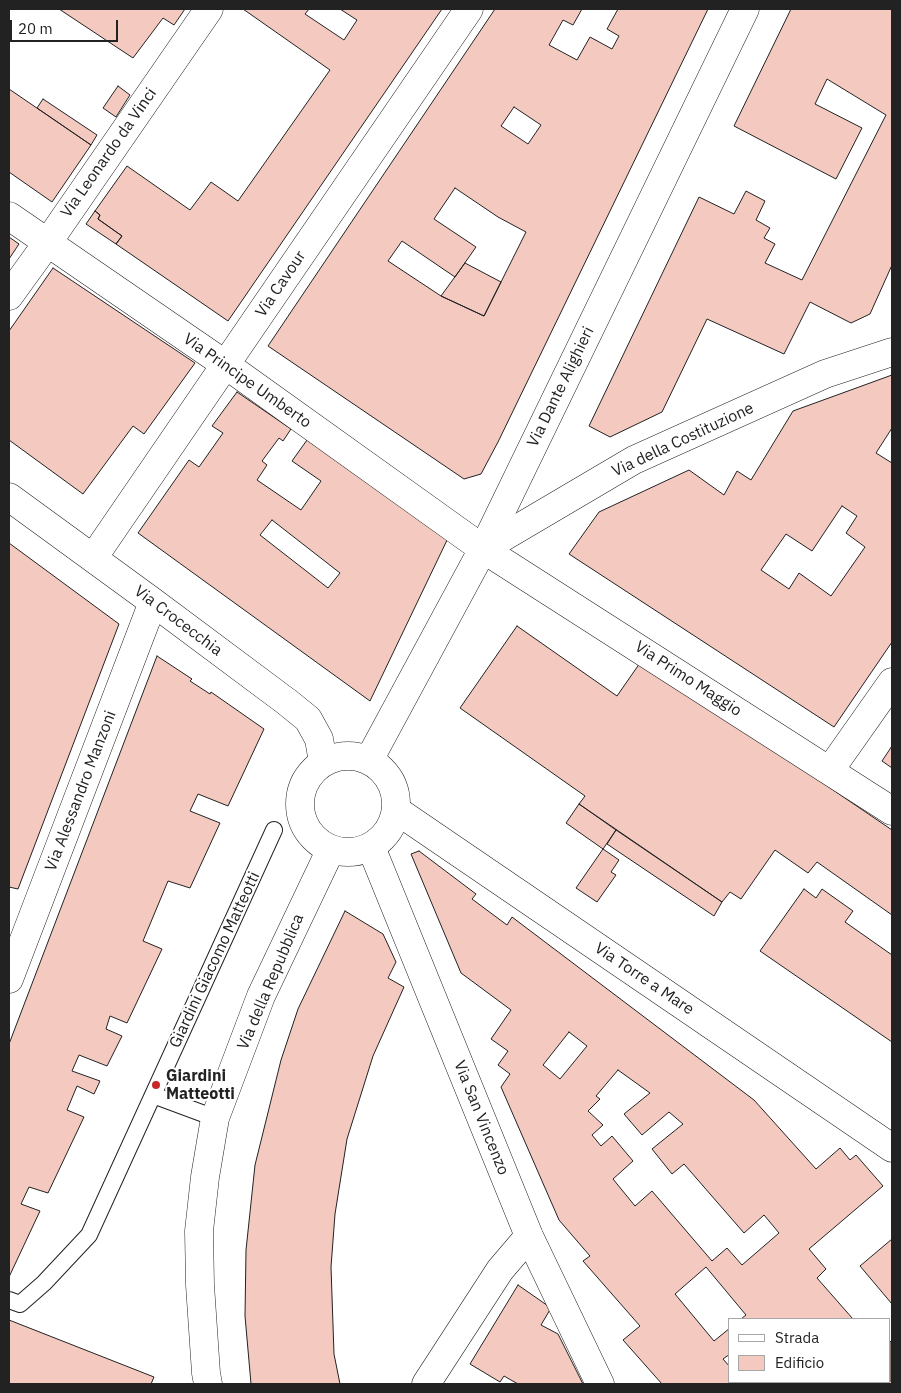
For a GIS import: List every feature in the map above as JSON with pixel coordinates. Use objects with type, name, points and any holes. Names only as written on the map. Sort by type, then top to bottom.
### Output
[{"type":"street","name":"Via Leonardo da Vinci","points":[[9,296],[209,9]]},
{"type":"street","name":"Via Cavour","points":[[94,558],[469,9]]},
{"type":"street","name":"Via Dante Alighieri","points":[[369,760],[483,548],[745,9]]},
{"type":"street","name":"Via Principe Umberto","points":[[9,216],[226,365],[483,548]]},
{"type":"street","name":"Via della Costituzione","points":[[483,548],[634,460],[825,374],[892,352]]},
{"type":"street","name":"Via Crocecchia","points":[[9,497],[287,702],[308,720],[319,739],[323,762]]},
{"type":"street","name":"Via Primo Maggio","points":[[483,548],[892,811]]},
{"type":"street","name":"Via Alessandro Manzoni","points":[[9,979],[20,922],[153,602]]},
{"type":"street","points":[[830,770],[892,682]]},
{"type":"street","points":[[339,756],[354,756],[369,760],[382,769],[391,780],[396,795],[396,810],[392,825],[383,838],[371,847],[356,852],[338,852],[323,846],[310,836],[302,821],[299,804],[302,787],[310,772],[323,762],[339,756]]},
{"type":"street","name":"Via Torre a Mare","points":[[396,810],[892,1148]]},
{"type":"street","name":"Via San Vincenzo","points":[[371,847],[529,1236],[600,1384]]},
{"type":"street","name":"Via della Repubblica","points":[[208,1384],[200,1285],[199,1231],[205,1177],[215,1118],[261,996],[331,849]]},
{"type":"street","points":[[426,1384],[500,1270],[529,1236]]},
{"type":"lane","name":"Giardini Giacomo Matteotti","points":[[9,1300],[20,1304],[44,1283],[90,1235],[274,830]]},
{"type":"lane","points":[[153,1095],[215,1118]]},
{"type":"building","points":[[59,9],[185,9],[174,25],[163,18],[133,58]]},
{"type":"building","points":[[243,9],[309,9],[305,14],[344,40],[357,20],[340,9],[442,9],[228,321],[116,244],[122,236],[98,219],[100,215],[95,211],[127,166],[190,210],[211,182],[238,201],[330,70]]},
{"type":"building","points":[[495,9],[582,9],[573,25],[563,20],[549,45],[577,60],[590,37],[612,49],[619,36],[607,29],[618,9],[708,9],[481,474],[464,479],[268,346]],"holes":[[[514,107],[541,125],[528,144],[501,126]],[[455,188],[498,217],[526,232],[484,316],[441,296],[388,261],[402,241],[455,277],[476,247],[434,219]]]},
{"type":"building","points":[[791,9],[892,9],[892,265],[870,314],[851,323],[810,302],[784,354],[707,319],[662,412],[610,437],[589,426],[699,197],[734,214],[746,191],[765,201],[756,220],[770,228],[764,238],[775,244],[765,263],[802,280],[886,115],[827,79],[815,104],[862,128],[836,179],[734,126]]},
{"type":"building","points":[[118,86],[130,95],[116,117],[103,108]]},
{"type":"building","points":[[9,89],[91,145],[52,202],[9,172]]},
{"type":"building","points":[[43,99],[97,135],[91,145],[37,108]]},
{"type":"building","points":[[95,211],[100,215],[98,219],[122,236],[116,244],[86,224]]},
{"type":"building","points":[[9,237],[19,244],[9,259]]},
{"type":"building","points":[[465,263],[501,282],[484,316],[441,296]]},
{"type":"building","points":[[53,268],[195,363],[144,434],[133,426],[83,494],[9,440],[9,331]]},
{"type":"building","points":[[892,375],[892,428],[876,453],[892,463],[892,642],[834,727],[569,554],[599,512],[689,470],[724,495],[737,471],[751,480],[793,411]],"holes":[[[842,506],[857,516],[846,533],[865,547],[831,596],[799,573],[789,589],[761,570],[786,534],[812,551]]]},
{"type":"building","points":[[237,392],[291,429],[283,441],[279,438],[262,461],[267,465],[257,480],[301,510],[321,481],[292,461],[307,440],[449,536],[370,701],[138,533],[189,460],[199,467],[223,433],[212,426]],"holes":[[[272,520],[340,573],[328,588],[260,535]]]},
{"type":"building","points":[[9,543],[119,624],[18,889],[9,887]]},
{"type":"building","points":[[517,626],[617,696],[642,660],[892,830],[892,915],[817,862],[808,873],[775,850],[741,899],[730,892],[722,902],[579,804],[585,796],[460,708]]},
{"type":"building","points":[[157,656],[192,679],[190,681],[210,694],[211,692],[264,729],[228,806],[198,794],[190,811],[220,823],[190,888],[168,881],[143,941],[162,949],[127,1023],[110,1016],[106,1029],[122,1036],[107,1066],[79,1055],[72,1071],[100,1081],[94,1094],[77,1086],[67,1110],[84,1117],[48,1193],[29,1187],[21,1204],[40,1211],[9,1277],[9,1044]]},
{"type":"building","points":[[892,746],[892,768],[882,761]]},
{"type":"building","points":[[579,804],[616,830],[603,849],[566,823]]},
{"type":"building","points":[[616,830],[722,902],[714,916],[607,844]]},
{"type":"building","points":[[603,849],[619,860],[611,872],[616,875],[597,902],[576,888]]},
{"type":"building","points":[[419,851],[476,894],[472,899],[507,925],[512,917],[754,1100],[816,1169],[840,1148],[850,1160],[856,1155],[883,1186],[809,1249],[826,1269],[817,1278],[852,1318],[742,1318],[746,1315],[706,1267],[675,1294],[714,1341],[728,1330],[728,1355],[723,1359],[728,1365],[728,1383],[745,1384],[662,1384],[623,1340],[640,1326],[583,1261],[590,1256],[559,1220],[501,1087],[510,1074],[498,1065],[508,1051],[491,1039],[511,1010],[461,973],[411,854]],"holes":[[[569,1032],[587,1046],[560,1079],[543,1065]],[[618,1070],[650,1093],[624,1114],[642,1135],[669,1112],[683,1124],[652,1149],[672,1174],[684,1164],[744,1233],[764,1215],[779,1233],[742,1265],[727,1248],[712,1261],[652,1191],[635,1206],[613,1179],[633,1161],[612,1136],[601,1146],[592,1135],[603,1125],[588,1111],[600,1099],[596,1096]]]},
{"type":"building","points":[[804,889],[816,898],[822,889],[853,911],[845,922],[892,955],[892,1042],[760,951]]},
{"type":"building","points":[[345,911],[383,934],[396,962],[388,978],[404,987],[373,1056],[347,1139],[335,1214],[331,1267],[334,1354],[340,1384],[251,1384],[245,1316],[246,1250],[255,1165],[281,1060],[298,1009]]},
{"type":"building","points":[[892,1239],[892,1304],[860,1266]]},
{"type":"building","points":[[518,1285],[551,1308],[541,1325],[558,1334],[583,1384],[518,1384],[504,1376],[500,1382],[470,1364]]},
{"type":"building","points":[[9,1320],[154,1377],[151,1384],[9,1384]]},
{"type":"building","points":[[891,1341],[892,1384],[835,1384],[891,1383]]},
{"type":"building","points":[[804,1383],[805,1384],[756,1384]]},
{"type":"place","name":"Giardini Matteotti","points":[[156,1085]]}]
